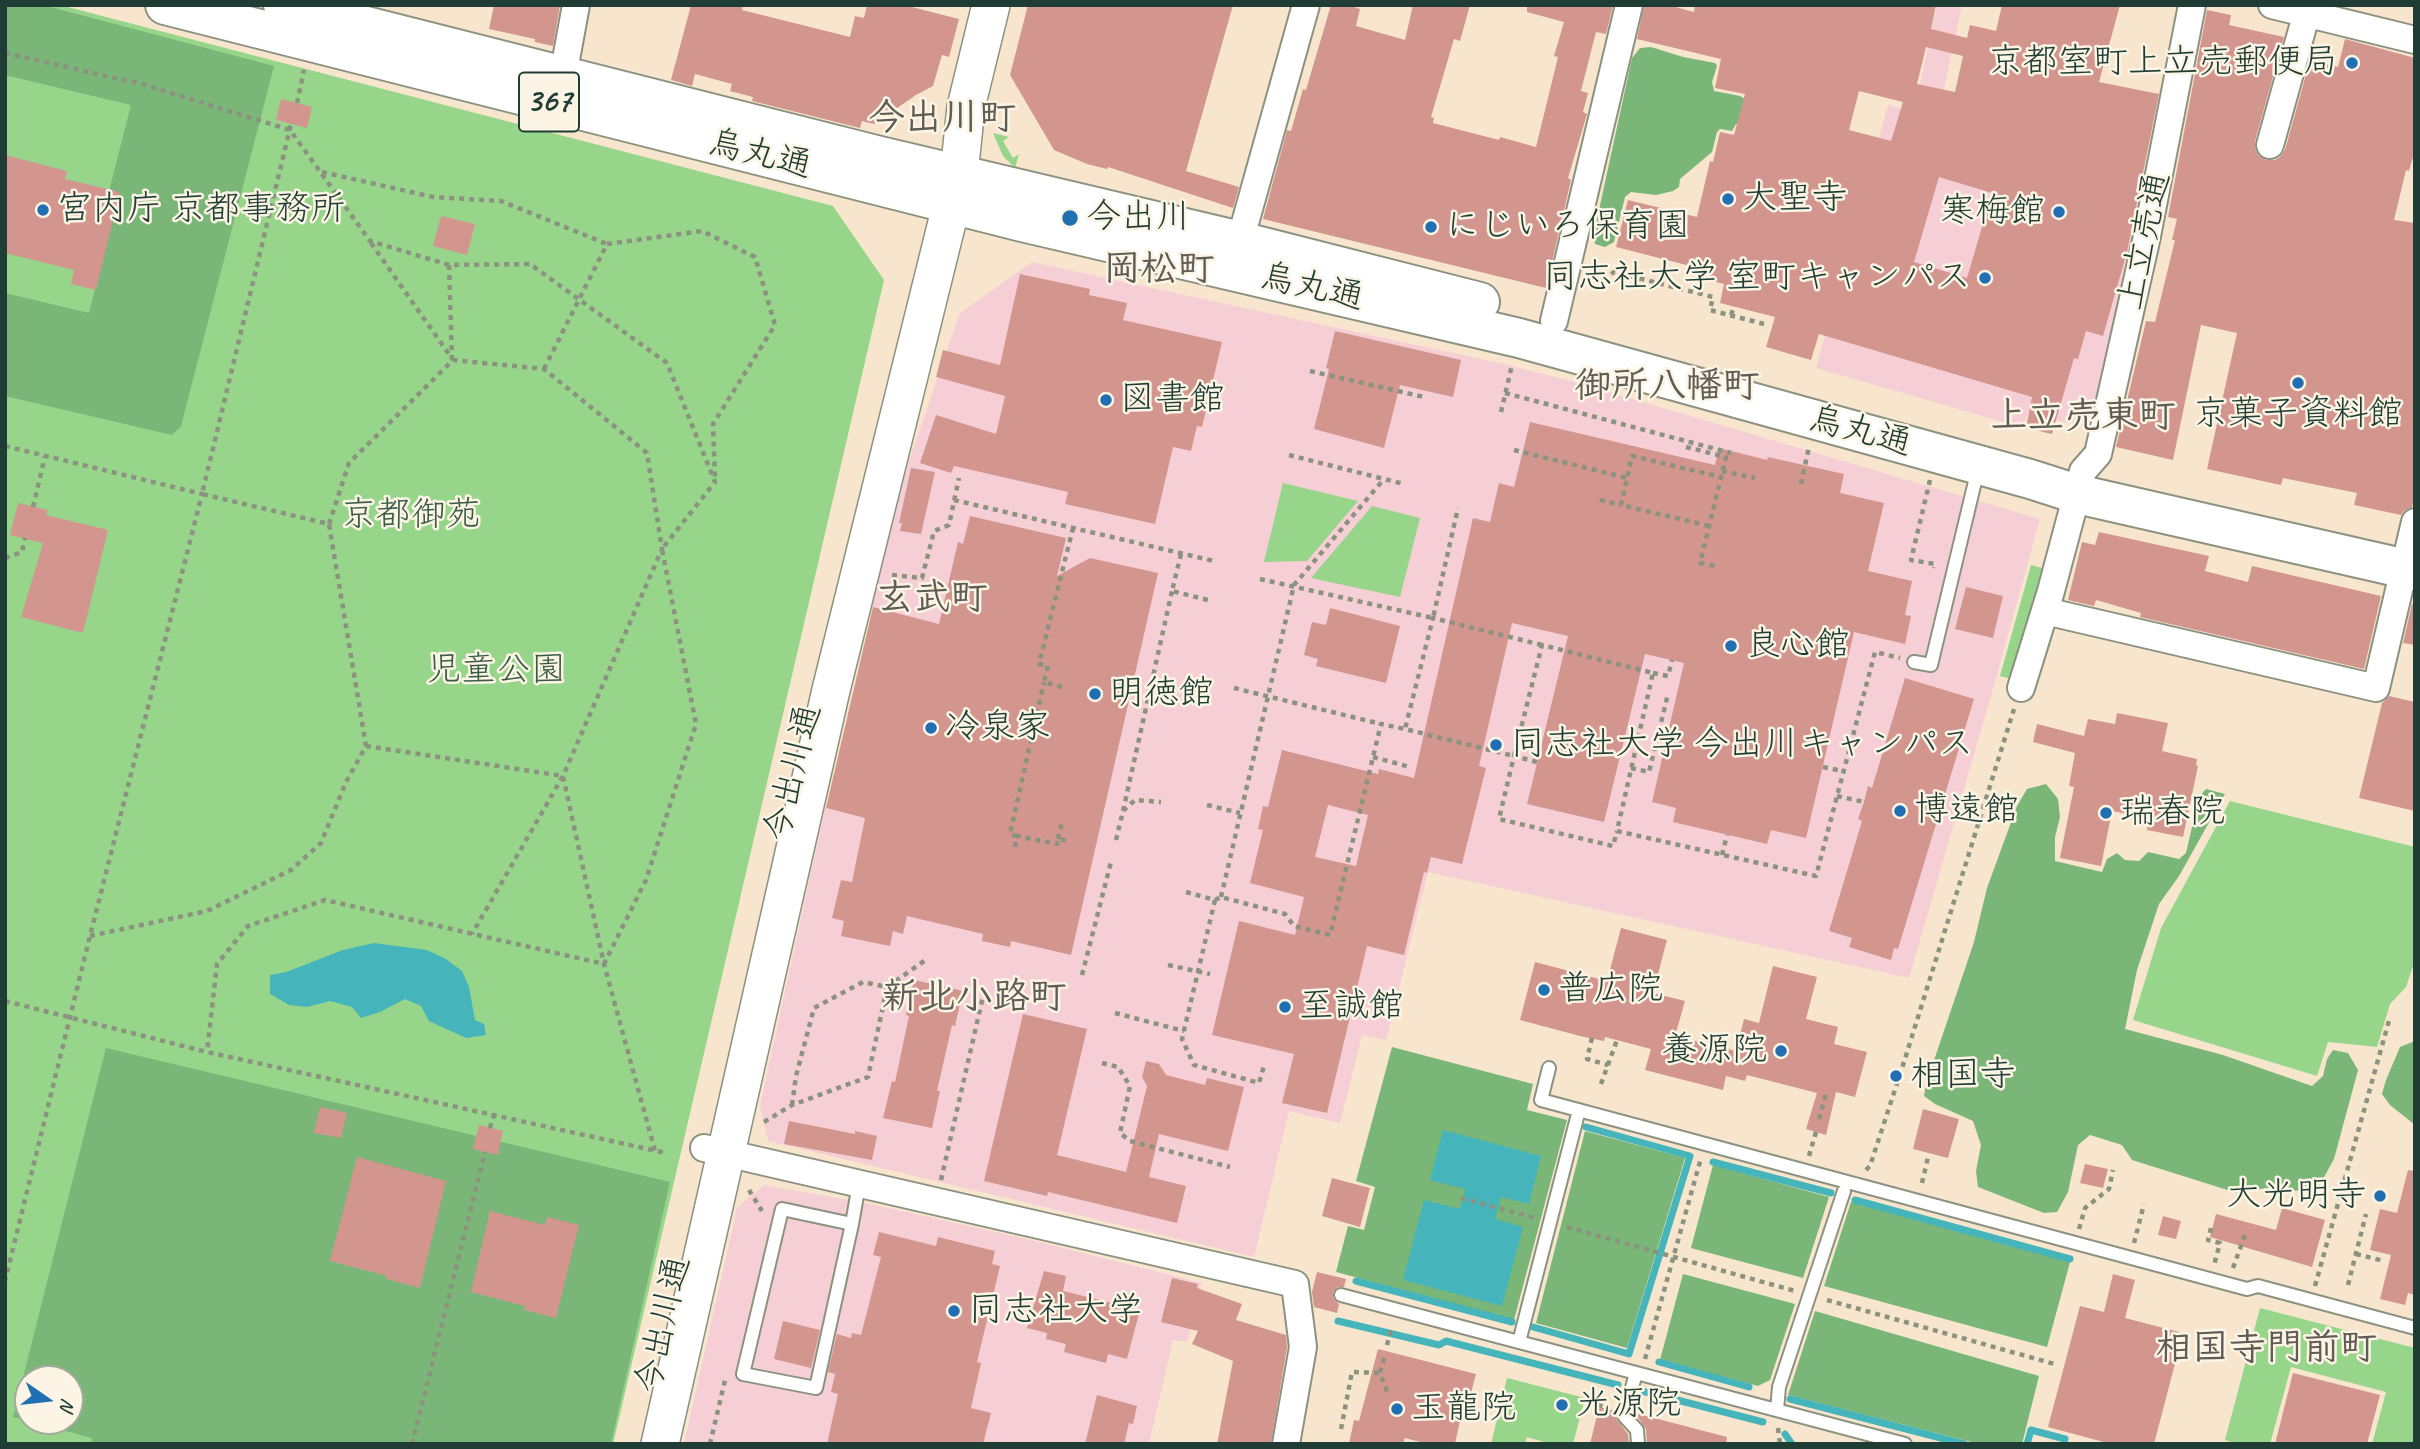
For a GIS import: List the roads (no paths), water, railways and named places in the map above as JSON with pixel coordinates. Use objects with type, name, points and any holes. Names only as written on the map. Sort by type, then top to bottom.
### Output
[{"type":"highway","name":"烏丸通","points":[[165,5],[317,21],[563,76],[946,187],[1022,222],[1519,338],[1979,465],[2080,482],[2411,551]]},
{"type":"highway","name":"烏丸通","points":[[282,5],[317,21],[946,187],[1241,241],[1554,321],[2037,456],[2080,482]]},
{"type":"main road","name":"今出川通","points":[[637,1444],[715,1150],[991,5]]},
{"type":"main road","name":"今出川通","points":[[660,1444],[715,1150]]},
{"type":"street","points":[[563,76],[576,5]]},
{"type":"street","points":[[1241,241],[1306,5]]},
{"type":"street","points":[[1554,321],[1629,5]]},
{"type":"street","name":"上立売通","points":[[2021,688],[2080,482],[2098,454],[2146,241],[2192,5]]},
{"type":"street","points":[[2272,5],[2415,40]]},
{"type":"street","points":[[2270,145],[2307,12]]},
{"type":"street","points":[[2045,611],[2376,688],[2411,551]]},
{"type":"street","points":[[715,1150],[1304,1286],[1303,1347],[1286,1444]]},
{"type":"lane","points":[[1914,662],[1931,665],[1979,465]]},
{"type":"lane","points":[[1549,1068],[1541,1100],[2247,1289],[2258,1286],[2415,1328]]},
{"type":"lane","points":[[1519,1342],[1579,1110]]},
{"type":"lane","points":[[852,1224],[782,1209],[743,1374],[816,1388],[852,1224],[859,1184]]},
{"type":"lane","points":[[1777,1410],[1779,1387],[1844,1191]]},
{"type":"lane","points":[[1341,1295],[1905,1444]]},
{"type":"lane","points":[[1638,1373],[1625,1417],[1637,1430],[1638,1444]]},
{"type":"water","points":[[374,943],[427,950],[462,971],[469,987],[475,1020],[484,1024],[486,1035],[466,1038],[429,1021],[421,1006],[405,999],[361,1018],[352,1007],[330,1001],[307,1007],[289,1005],[270,994],[270,975],[286,972],[343,950]]},
{"type":"water","points":[[1443,1130],[1541,1156],[1529,1204],[1501,1197],[1495,1219],[1523,1227],[1502,1306],[1403,1280],[1424,1200],[1460,1209],[1465,1189],[1430,1180]]},
{"type":"waterway","points":[[1533,1327],[1629,1354],[1690,1156],[1586,1127]]},
{"type":"waterway","points":[[1713,1162],[1831,1193]]},
{"type":"waterway","points":[[1855,1200],[2070,1259]]},
{"type":"waterway","points":[[1356,1281],[1512,1322]]},
{"type":"waterway","points":[[1338,1321],[1439,1345],[1446,1341],[1618,1385]]},
{"type":"waterway","points":[[1659,1362],[1749,1387]]},
{"type":"waterway","points":[[1642,1391],[1763,1422]]},
{"type":"waterway","points":[[1790,1399],[1964,1444]]},
{"type":"waterway","points":[[2027,1444],[2031,1430],[2065,1439]]},
{"type":"waterway","points":[[1785,1434],[1792,1444]]},
{"type":"place","name":"京都室町上立売郵便局","points":[[2352,63]]},
{"type":"place","name":"大聖寺","points":[[1728,199]]},
{"type":"place","name":"宮内庁 京都事務所","points":[[43,210]]},
{"type":"place","name":"寒梅館","points":[[2059,212]]},
{"type":"place","name":"今出川","points":[[1070,218]]},
{"type":"place","name":"にじいろ保育園","points":[[1431,227]]},
{"type":"place","name":"同志社大学 室町キャンパス","points":[[1985,278]]},
{"type":"place","name":"京菓子資料館","points":[[2298,383]]},
{"type":"place","name":"図書館","points":[[1106,400]]},
{"type":"place","name":"良心館","points":[[1731,646]]},
{"type":"place","name":"明徳館","points":[[1095,694]]},
{"type":"place","name":"冷泉家","points":[[931,728]]},
{"type":"place","name":"同志社大学 今出川キャンパス","points":[[1496,745]]},
{"type":"place","name":"博遠館","points":[[1900,811]]},
{"type":"place","name":"瑞春院","points":[[2106,813]]},
{"type":"place","name":"普広院","points":[[1544,990]]},
{"type":"place","name":"至誠館","points":[[1285,1007]]},
{"type":"place","name":"養源院","points":[[1781,1051]]},
{"type":"place","name":"相国寺","points":[[1896,1076]]},
{"type":"place","name":"大光明寺","points":[[2380,1196]]},
{"type":"place","name":"同志社大学","points":[[954,1311]]},
{"type":"place","name":"光源院","points":[[1562,1405]]},
{"type":"place","name":"玉龍院","points":[[1397,1409]]},
{"type":"district","name":"今出川町","points":[[942,119]]},
{"type":"district","name":"岡松町","points":[[1159,270]]},
{"type":"district","name":"御所八幡町","points":[[1667,387]]},
{"type":"district","name":"上立売東町","points":[[2083,417]]},
{"type":"district","name":"玄武町","points":[[932,599]]},
{"type":"district","name":"新北小路町","points":[[974,998]]},
{"type":"district","name":"相国寺門前町","points":[[2266,1349]]},
{"type":"park label","name":"京都御苑","points":[[411,516]]},
{"type":"park label","name":"児童公園","points":[[496,671]]}]
